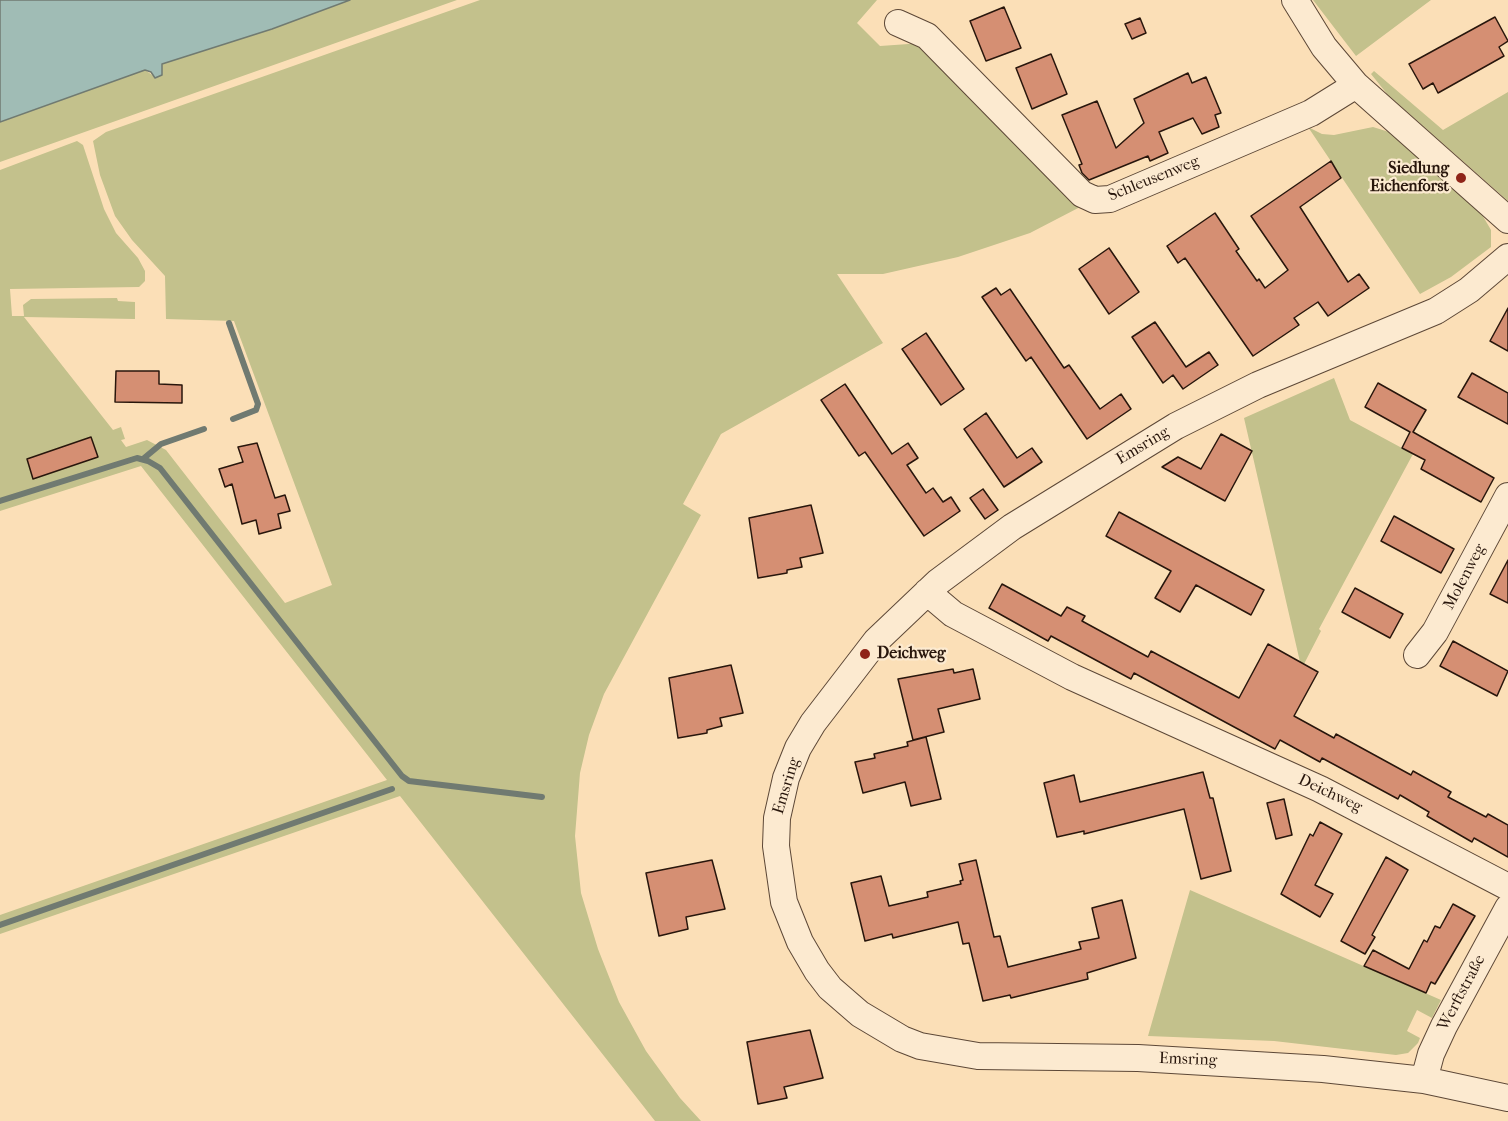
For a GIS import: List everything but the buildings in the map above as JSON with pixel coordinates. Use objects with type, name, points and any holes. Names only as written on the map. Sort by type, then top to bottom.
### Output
[{"type":"street","points":[[1294,0],[1324,46],[1356,85],[1508,220]]},
{"type":"street","name":"Schleusenweg","points":[[898,23],[927,36],[1082,194],[1095,200],[1110,199],[1311,113],[1356,85]]},
{"type":"street","name":"Emsring","points":[[1508,257],[1469,290],[1436,311],[1258,386],[1176,426],[1012,527],[927,592],[876,640],[833,695],[798,748],[780,798],[776,846],[784,902],[800,942],[830,988],[875,1025],[902,1039],[950,1053],[1243,1062],[1424,1080],[1508,1098]]},
{"type":"street","name":"Molenweg","points":[[1417,655],[1435,632],[1508,496]]},
{"type":"street","name":"Deichweg","points":[[927,592],[953,614],[1072,677],[1370,812],[1508,887]]},
{"type":"street","name":"Werftstraße","points":[[1424,1080],[1431,1054],[1444,1026],[1508,908]]},
{"type":"shaded area","points":[[350,0],[457,0],[0,162],[0,122],[145,70],[155,77],[162,75],[162,64],[272,29]]},
{"type":"shaded area","points":[[480,0],[877,0],[857,23],[880,46],[923,43],[1082,206],[1030,233],[958,257],[883,274],[837,274],[883,343],[721,434],[683,504],[701,515],[604,694],[589,735],[580,773],[575,836],[581,893],[598,949],[619,1002],[646,1051],[680,1098],[701,1121],[655,1121],[400,796],[0,934],[0,915],[387,780],[141,466],[0,511],[0,170],[77,141],[83,145],[104,209],[116,233],[138,258],[145,271],[145,281],[139,287],[10,289],[12,316],[24,316],[23,305],[31,299],[117,298],[118,301],[135,302],[135,319],[24,317],[113,430],[121,427],[125,439],[121,440],[126,447],[147,440],[166,450],[285,603],[332,585],[234,321],[166,319],[165,276],[132,240],[115,216],[100,175],[93,141],[106,132]]},
{"type":"shaded area","points":[[1313,0],[1431,0],[1356,56]]},
{"type":"shaded area","points":[[1374,71],[1443,130],[1508,92],[1508,201],[1388,95],[1371,74]]},
{"type":"shaded area","points":[[1308,127],[1322,134],[1334,135],[1373,127],[1389,132],[1481,213],[1491,230],[1491,247],[1451,277],[1420,294]]},
{"type":"shaded area","points":[[1334,378],[1350,420],[1413,454],[1319,629],[1321,631],[1304,664],[1300,662],[1244,418]]},
{"type":"shaded area","points":[[1190,890],[1441,1000],[1432,1018],[1417,1010],[1407,1031],[1420,1038],[1418,1043],[1408,1053],[1396,1055],[1274,1041],[1148,1036]]},
{"type":"water","points":[[0,0],[350,0],[272,29],[162,64],[162,75],[155,78],[151,72],[145,70],[0,122]]},
{"type":"waterway","points":[[229,323],[258,404],[256,410],[233,419]]},
{"type":"waterway","points":[[143,459],[161,444],[204,429]]},
{"type":"waterway","points":[[0,501],[137,458],[148,461],[160,468],[402,776],[409,781],[542,797]]},
{"type":"waterway","points":[[0,925],[392,789]]},
{"type":"place","name":"Siedlung Eichenforst","points":[[1461,178]]},
{"type":"place","name":"Deichweg","points":[[865,654]]}]
